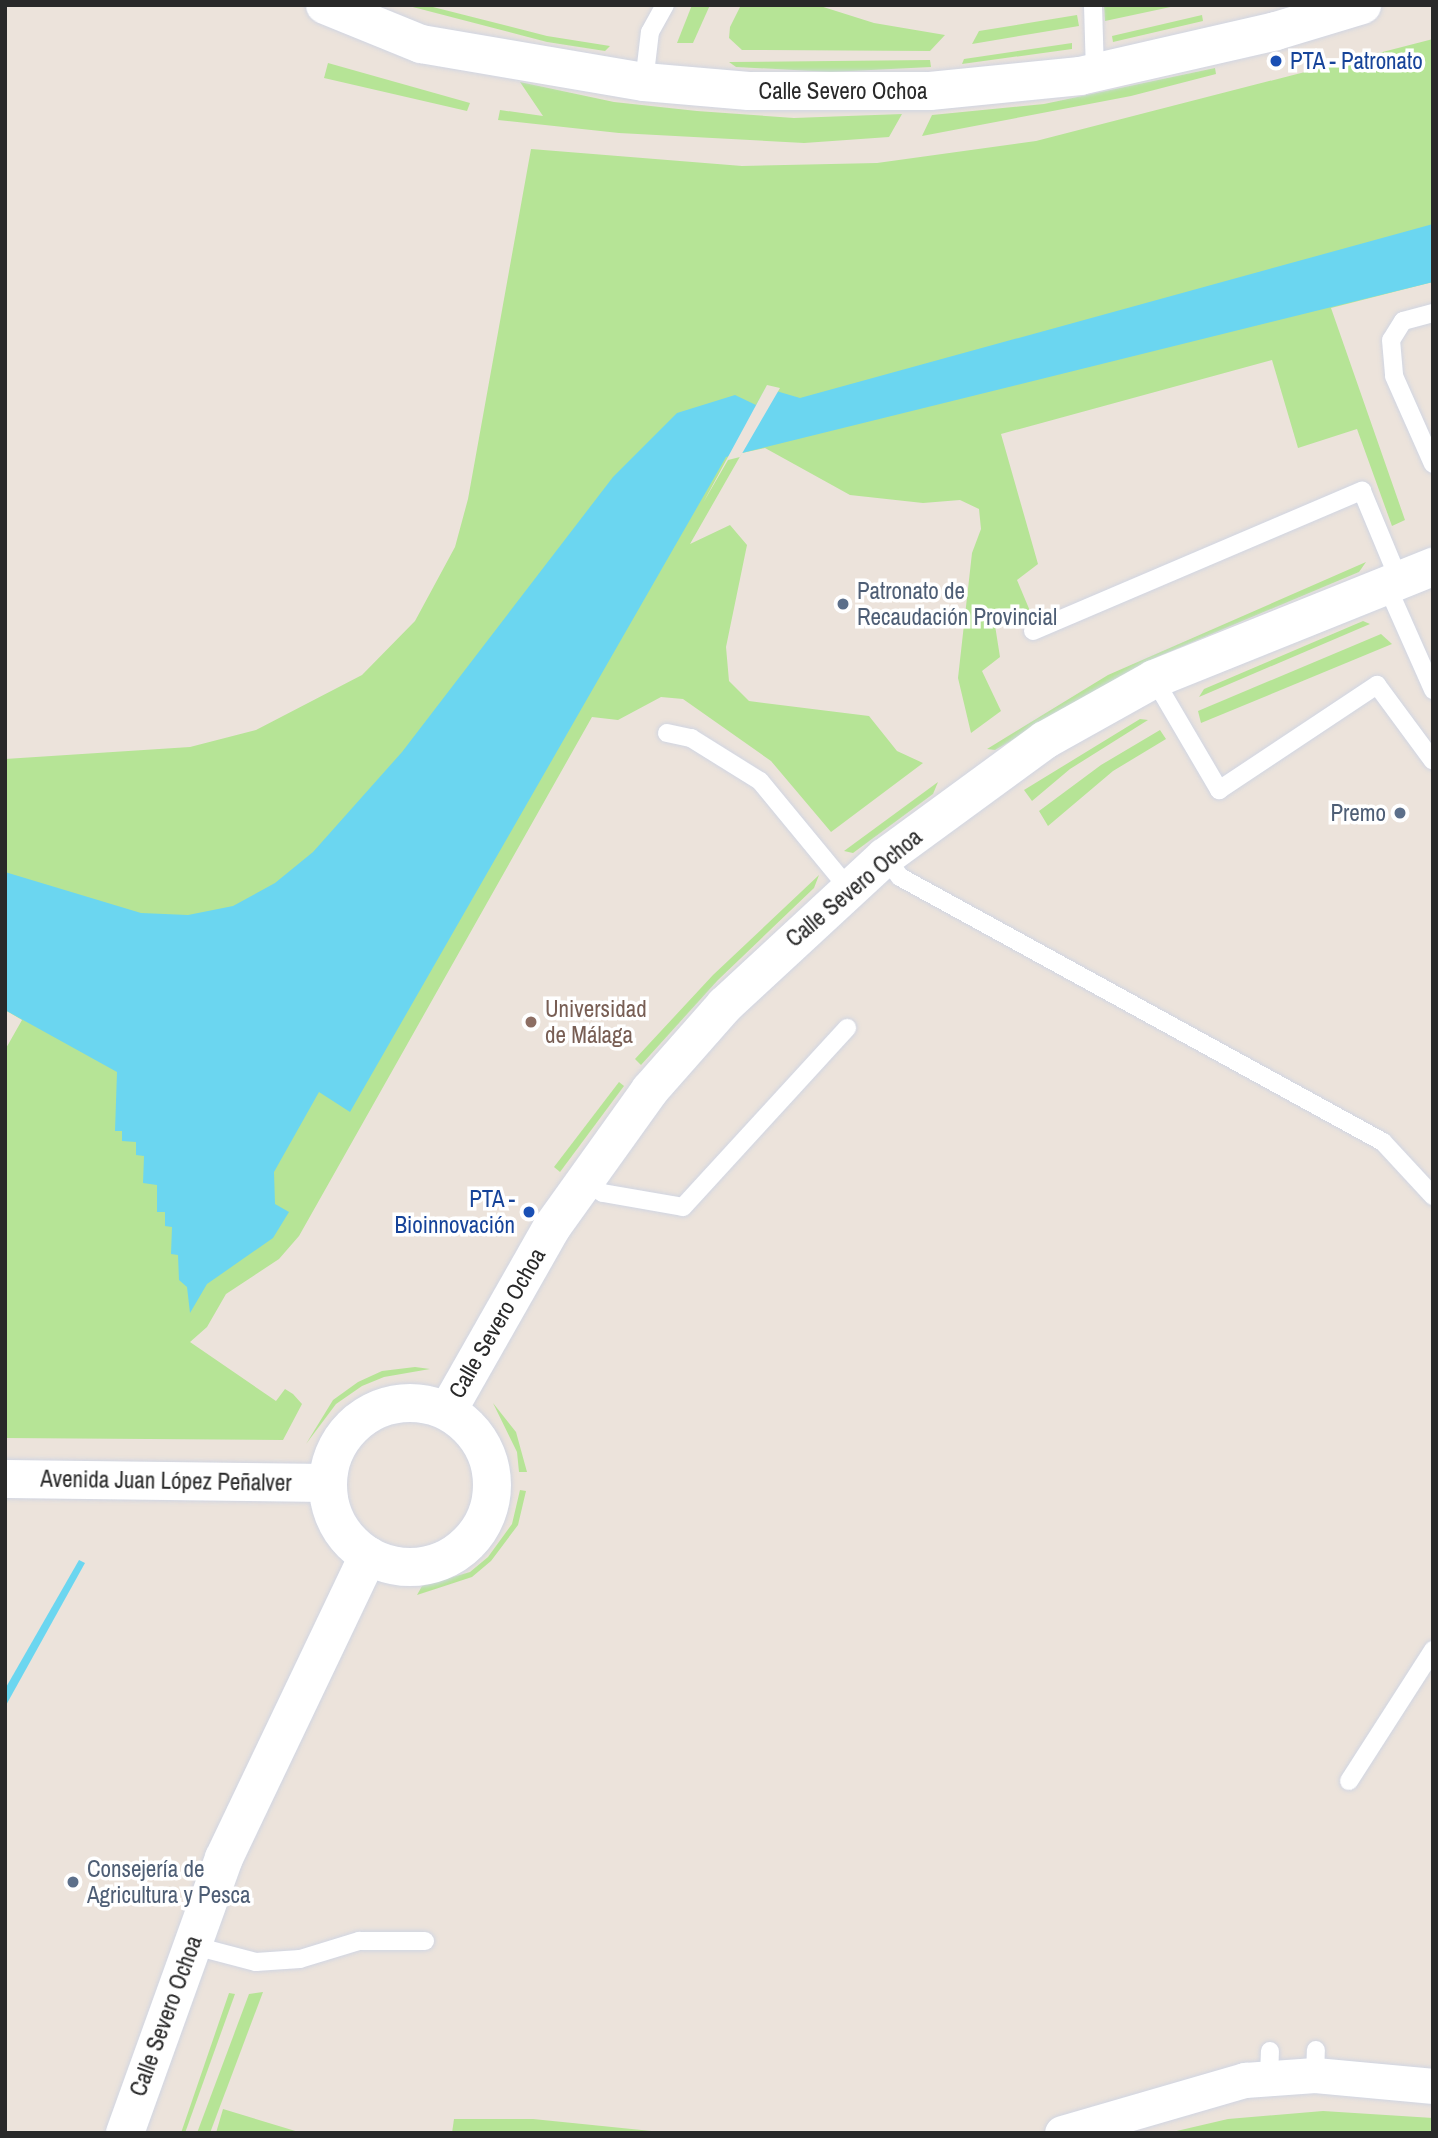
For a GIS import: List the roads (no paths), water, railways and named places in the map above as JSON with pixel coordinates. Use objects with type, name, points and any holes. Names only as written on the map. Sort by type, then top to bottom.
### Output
[{"type":"street","name":"Calle Severo Ochoa","points":[[325,5],[422,44],[644,82],[749,91],[930,91],[1095,72],[1276,31],[1362,5]]},
{"type":"street","name":"Calle Severo Ochoa","points":[[448,1410],[583,1181],[650,1090],[725,1005],[849,889],[885,858],[1045,740],[1154,679],[1406,578]]},
{"type":"street","points":[[398,1403],[448,1410],[475,1433],[488,1458],[493,1486],[487,1514],[472,1539],[450,1558],[423,1567],[404,1567],[368,1556],[338,1525],[327,1483],[333,1454],[348,1430],[371,1412],[398,1403]]},
{"type":"street","name":"Avenida Juan López Peñalver","points":[[5,1479],[327,1483]]},
{"type":"street","name":"Calle Severo Ochoa","points":[[125,2133],[224,1858],[368,1556]]},
{"type":"street","points":[[1062,2133],[1245,2080],[1269,2064],[1315,2063],[1433,2086]]},
{"type":"lane","points":[[644,82],[650,32],[665,5]]},
{"type":"lane","points":[[1093,5],[1095,72]]},
{"type":"lane","points":[[1433,313],[1403,321],[1391,340],[1394,376],[1433,464]]},
{"type":"lane","points":[[1033,631],[1362,491],[1406,578],[1433,690]]},
{"type":"lane","points":[[1154,679],[1219,790],[1377,685],[1433,761]]},
{"type":"lane","points":[[667,733],[691,738],[760,781],[849,889]]},
{"type":"lane","points":[[885,858],[901,877],[922,889],[1383,1142],[1433,1195]]},
{"type":"lane","points":[[583,1181],[603,1193],[683,1207],[847,1028]]},
{"type":"lane","points":[[1349,1781],[1433,1650]]},
{"type":"lane","points":[[191,1945],[256,1962],[300,1959],[359,1941],[425,1941]]},
{"type":"water","points":[[1433,224],[1433,282],[726,457],[350,1112],[319,1092],[274,1172],[275,1204],[289,1212],[273,1238],[207,1284],[190,1313],[187,1287],[179,1280],[178,1255],[171,1254],[172,1227],[165,1226],[165,1212],[157,1212],[157,1185],[143,1183],[144,1156],[136,1155],[136,1142],[122,1141],[122,1131],[115,1131],[117,1072],[5,1010],[5,872],[141,913],[188,915],[233,906],[275,883],[313,852],[402,752],[613,477],[677,413],[735,395],[756,405],[766,388],[800,398]]},
{"type":"water","points":[[79,1560],[85,1563],[5,1707],[5,1689]]},
{"type":"place","name":"PTA - Patronato","points":[[1276,61]]},
{"type":"place","name":"Patronato de Recaudación Provincial","points":[[843,604]]},
{"type":"place","name":"Premo","points":[[1400,813]]},
{"type":"place","name":"Universidad de Málaga","points":[[531,1022]]},
{"type":"place","name":"PTA - Bioinnovación","points":[[529,1212]]},
{"type":"place","name":"Consejería de Agricultura y Pesca","points":[[73,1882]]}]
